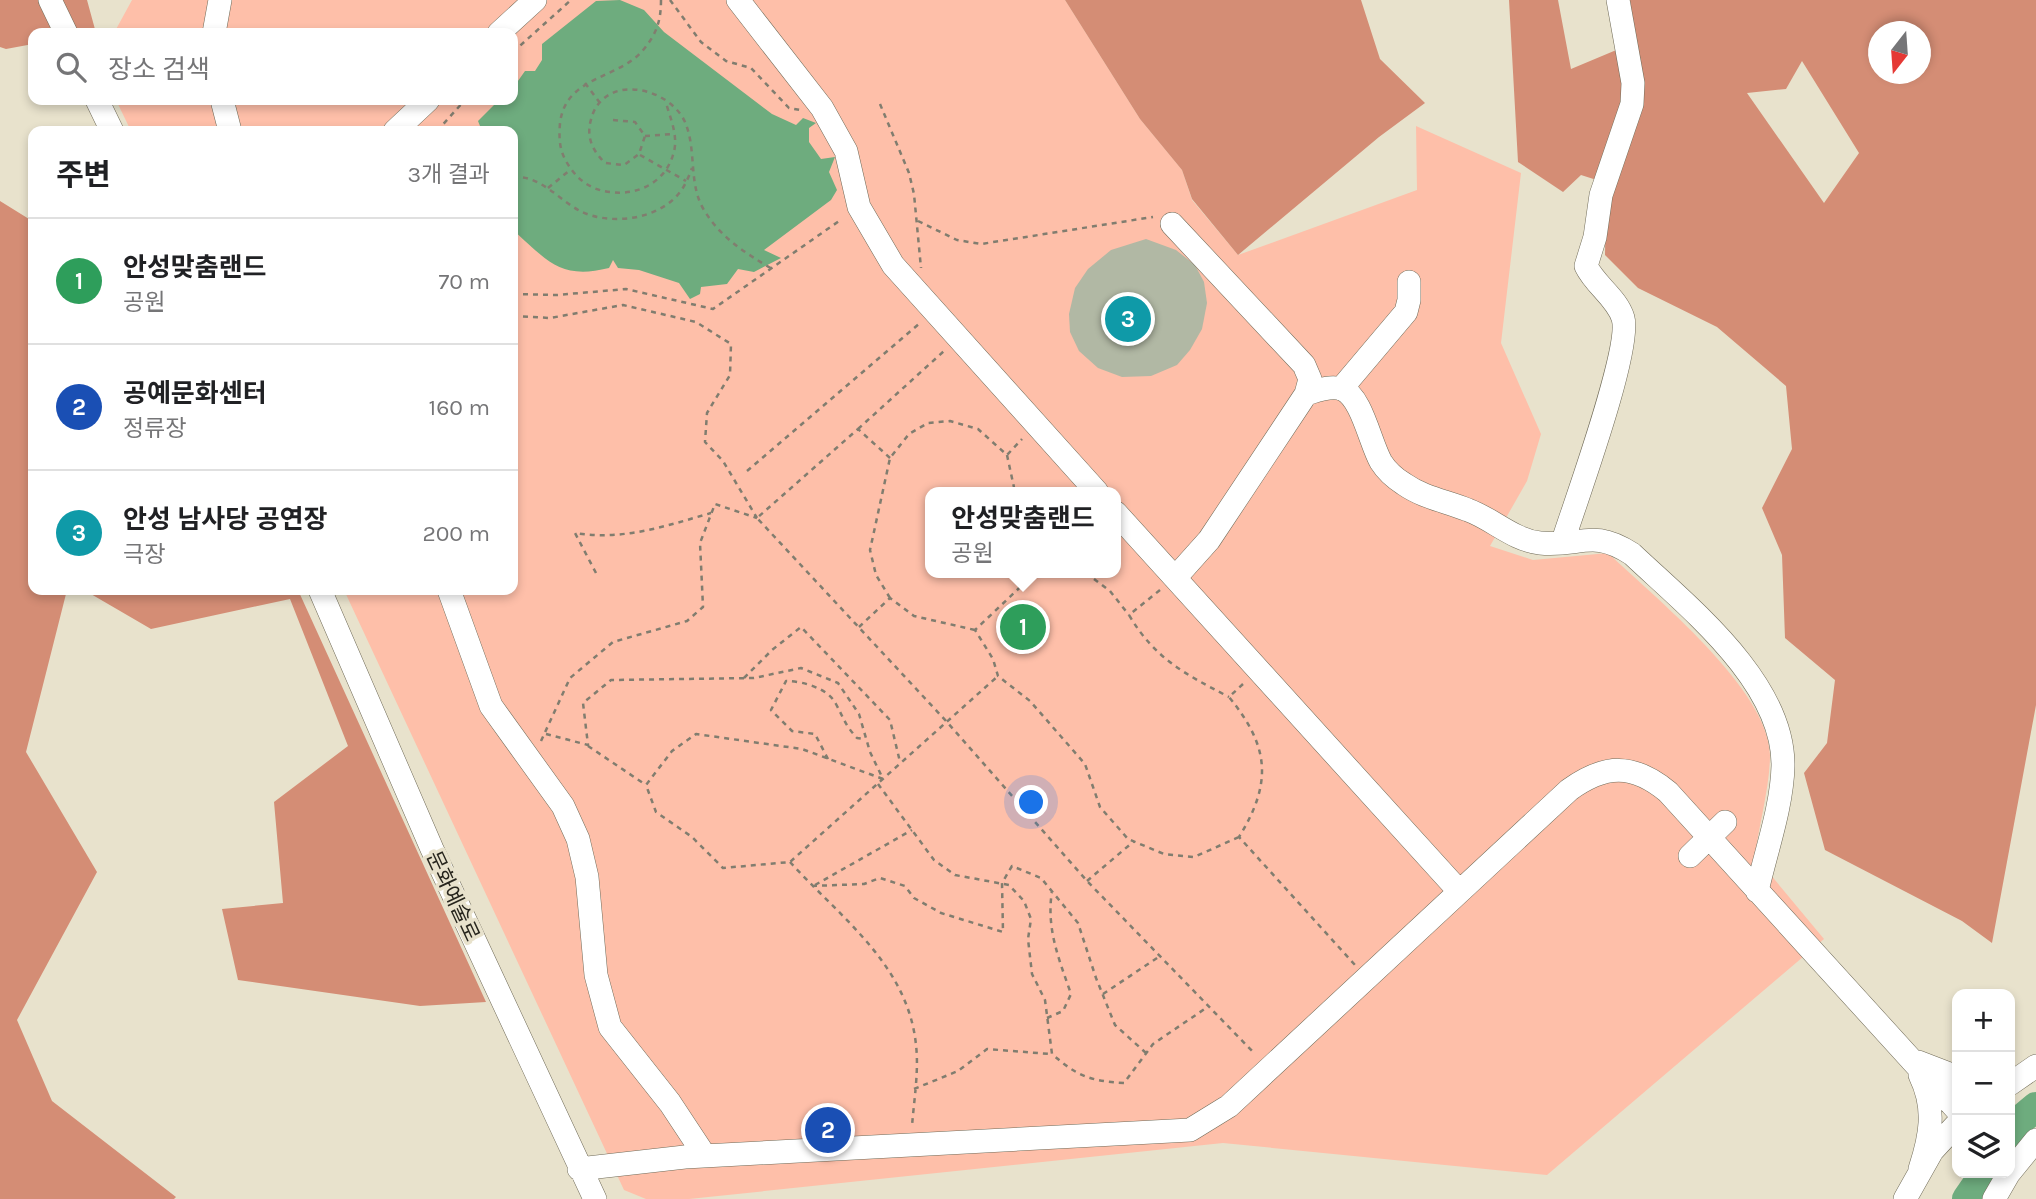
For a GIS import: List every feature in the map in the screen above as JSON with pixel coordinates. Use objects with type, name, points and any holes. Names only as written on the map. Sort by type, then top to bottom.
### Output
[{"type":"street","points":[[50,0],[64,28]]},
{"type":"street","points":[[215,28],[220,0]]},
{"type":"street","points":[[504,28],[535,0]]},
{"type":"street","points":[[738,0],[824,112],[846,151],[859,207],[893,265],[1092,487]]},
{"type":"street","points":[[1563,541],[1605,412],[1623,337],[1624,320],[1618,308],[1591,276],[1587,266],[1595,237],[1601,195],[1632,104],[1633,83],[1618,0]]},
{"type":"street","points":[[99,105],[110,126]]},
{"type":"street","points":[[223,105],[229,126]]},
{"type":"street","points":[[399,126],[423,105]]},
{"type":"street","points":[[1172,224],[1304,366],[1310,379],[1306,394],[1209,540],[1175,578]]},
{"type":"street","points":[[1341,389],[1406,313],[1409,282]]},
{"type":"street","points":[[1306,394],[1324,388],[1341,389],[1355,399],[1383,465],[1404,484],[1429,498],[1470,510],[1508,533],[1540,543],[1612,541],[1632,554],[1736,658],[1767,702],[1777,722],[1783,766],[1757,891]]},
{"type":"street","points":[[1121,519],[1459,891]]},
{"type":"street","name":"문화예술로","points":[[322,595],[432,849],[594,1199]]},
{"type":"street","points":[[451,595],[491,706],[563,806],[578,839],[587,877],[596,975],[610,1027],[670,1103],[705,1156]]},
{"type":"street","points":[[579,1169],[705,1156],[1189,1130],[1229,1106],[1569,790],[1597,773],[1616,770],[1634,772],[1653,779],[1668,792],[1952,1104]]},
{"type":"street","points":[[1690,856],[1725,822]]},
{"type":"street","points":[[1912,1060],[1952,1075]]},
{"type":"street","points":[[1905,1199],[1920,1169],[1931,1128],[1928,1092],[1912,1060]]},
{"type":"street","points":[[2015,1067],[2036,1060]]},
{"type":"street","points":[[2015,1081],[2036,1066]]},
{"type":"street","points":[[1920,1169],[1952,1130]]},
{"type":"street","points":[[2015,1166],[2036,1140]]},
{"type":"street","points":[[1994,1199],[2006,1178]]},
{"type":"path","points":[[518,48],[571,0]]},
{"type":"path","points":[[661,0],[661,22],[643,51],[578,87],[562,109],[561,152],[570,170],[579,180],[609,192],[636,191],[658,180],[670,167],[675,149],[675,134],[666,101]]},
{"type":"path","points":[[670,0],[701,42],[726,61],[751,68],[789,108],[824,112]]},
{"type":"path","points":[[585,83],[600,103]]},
{"type":"path","points":[[645,136],[639,154],[624,165],[605,163],[593,152],[589,122],[600,103],[611,93],[636,89],[666,101],[685,121],[692,168],[702,207],[715,227],[731,244],[772,269]]},
{"type":"path","points":[[880,104],[909,173],[917,220],[921,270]]},
{"type":"path","points":[[442,126],[461,105]]},
{"type":"path","points":[[614,120],[635,122],[645,136]]},
{"type":"path","points":[[645,136],[675,134]]},
{"type":"path","points":[[639,154],[686,181]]},
{"type":"path","points":[[518,177],[548,188],[582,212],[609,219],[637,217],[661,209],[681,192],[692,168]]},
{"type":"path","points":[[548,188],[570,170]]},
{"type":"path","points":[[518,294],[557,295],[626,289],[713,309],[859,207]]},
{"type":"path","points":[[917,220],[957,240],[981,244],[1148,218],[1162,217],[1172,224]]},
{"type":"path","points":[[518,316],[550,318],[623,306],[696,322],[731,344],[730,375],[707,413],[705,442],[723,461],[757,518],[947,722],[1087,881],[1268,1068]]},
{"type":"path","points":[[747,471],[933,312]]},
{"type":"path","points":[[757,518],[957,339]]},
{"type":"path","points":[[1014,487],[1007,455],[978,429],[950,421],[928,423],[909,435],[890,458],[870,550],[876,575],[890,598],[914,616],[975,629],[993,659],[998,677],[1030,701],[1085,764],[1100,807],[1133,842],[1164,854],[1194,857],[1239,836],[1261,794],[1264,768],[1259,743],[1245,717],[1229,697],[1174,668],[1144,640],[1110,591],[1093,578]]},
{"type":"path","points":[[1007,455],[1036,426]]},
{"type":"path","points":[[858,429],[890,458]]},
{"type":"path","points":[[529,757],[546,734],[570,678],[613,642],[687,621],[703,607],[700,543],[715,504],[757,518]]},
{"type":"path","points":[[596,573],[575,533],[602,537],[657,529],[711,513]]},
{"type":"path","points":[[975,629],[1030,578]]},
{"type":"path","points":[[1129,615],[1175,578]]},
{"type":"path","points":[[859,627],[890,598]]},
{"type":"path","points":[[744,678],[772,649],[801,627],[890,720],[900,764]]},
{"type":"path","points":[[587,745],[583,703],[611,680],[744,678],[801,668],[838,682],[859,714],[883,779]]},
{"type":"path","points":[[1229,697],[1258,671]]},
{"type":"path","points":[[546,734],[587,745],[646,785],[656,812],[692,837],[723,869],[790,862],[998,677]]},
{"type":"path","points":[[828,759],[815,734],[792,731],[771,710],[786,681],[804,681],[835,701],[842,723],[857,738],[866,739]]},
{"type":"path","points":[[646,785],[672,751],[696,734],[802,749],[883,779]]},
{"type":"path","points":[[878,784],[934,860],[955,875],[1009,885],[1024,901],[1031,919],[1028,939],[1032,974],[1045,1000],[1052,1054]]},
{"type":"path","points":[[812,886],[912,830]]},
{"type":"path","points":[[1239,836],[1366,977]]},
{"type":"path","points":[[1087,881],[1133,842]]},
{"type":"path","points":[[790,862],[879,954],[906,1000],[916,1046],[911,1145]]},
{"type":"path","points":[[812,886],[864,884],[880,878],[905,886],[914,898],[941,913],[1003,932],[1002,883],[1012,866],[1041,878],[1079,923],[1115,1025],[1147,1054]]},
{"type":"path","points":[[1047,1018],[1063,1011],[1071,994],[1055,951],[1049,914],[1052,891]]},
{"type":"path","points":[[1103,994],[1160,956]]},
{"type":"path","points":[[914,1089],[958,1071],[987,1049],[1052,1054],[1074,1074],[1100,1082],[1124,1083],[1153,1044],[1209,1006]]},
{"type":"shaded area","points":[[0,0],[87,0],[95,28],[28,28],[28,45],[6,49],[0,47]]},
{"type":"shaded area","points":[[132,0],[1065,0],[1140,119],[1182,170],[1192,200],[1238,255],[1417,190],[1416,126],[1521,173],[1501,343],[1541,434],[1527,481],[1490,546],[1533,560],[1608,553],[1679,619],[1730,674],[1751,702],[1765,729],[1770,755],[1755,856],[1824,939],[1547,1175],[1223,1143],[689,1199],[646,1199],[624,1190],[346,595],[518,595],[518,126],[129,126],[118,105],[518,105],[518,28],[117,28]]},
{"type":"shaded area","points":[[620,0],[644,10],[664,32],[772,114],[796,125],[803,118],[816,123],[809,128],[809,142],[821,159],[835,157],[829,172],[837,190],[831,200],[764,250],[781,258],[754,272],[738,269],[727,284],[701,287],[700,294],[690,299],[679,283],[639,270],[618,268],[613,260],[609,268],[592,271],[566,269],[546,259],[518,235],[518,126],[480,126],[478,121],[494,105],[518,105],[518,81],[525,71],[535,71],[542,60],[542,44],[596,1]]},
{"type":"shaded area","points":[[1065,0],[1361,0],[1380,59],[1425,103],[1379,137],[1238,255],[1192,199],[1182,170],[1140,119]]},
{"type":"shaded area","points":[[1509,0],[1558,0],[1571,69],[1633,43],[1630,0],[2036,0],[2036,705],[1992,943],[1962,921],[1825,850],[1804,773],[1827,743],[1835,680],[1785,638],[1782,555],[1762,508],[1792,449],[1786,386],[1717,327],[1638,288],[1605,255],[1606,183],[1581,175],[1563,192],[1518,162]],"holes":[[[1802,61],[1859,153],[1824,203],[1747,93],[1786,89]]]},
{"type":"shaded area","points":[[0,201],[28,218],[28,595],[66,595],[26,752],[97,872],[17,1020],[52,1101],[176,1197],[0,1199]]},
{"type":"shaded area","points":[[93,595],[300,595],[486,1002],[420,1006],[238,980],[222,909],[283,903],[274,802],[348,746],[290,599],[151,629]]},
{"type":"building","points":[[1146,239],[1176,250],[1195,265],[1204,282],[1207,303],[1202,329],[1190,350],[1177,365],[1151,376],[1122,377],[1098,368],[1079,351],[1070,332],[1069,314],[1075,288],[1088,269],[1111,250]]},
{"type":"waterway","points":[[2015,1127],[2036,1107]]},
{"type":"waterway","points":[[1967,1199],[1982,1178]]},
{"type":"place","name":"안성 남사당 공연장","points":[[1128,319]]},
{"type":"place","name":"안성맞춤랜드","points":[[1023,627]]},
{"type":"place","name":"공예문화센터","points":[[828,1130]]}]
